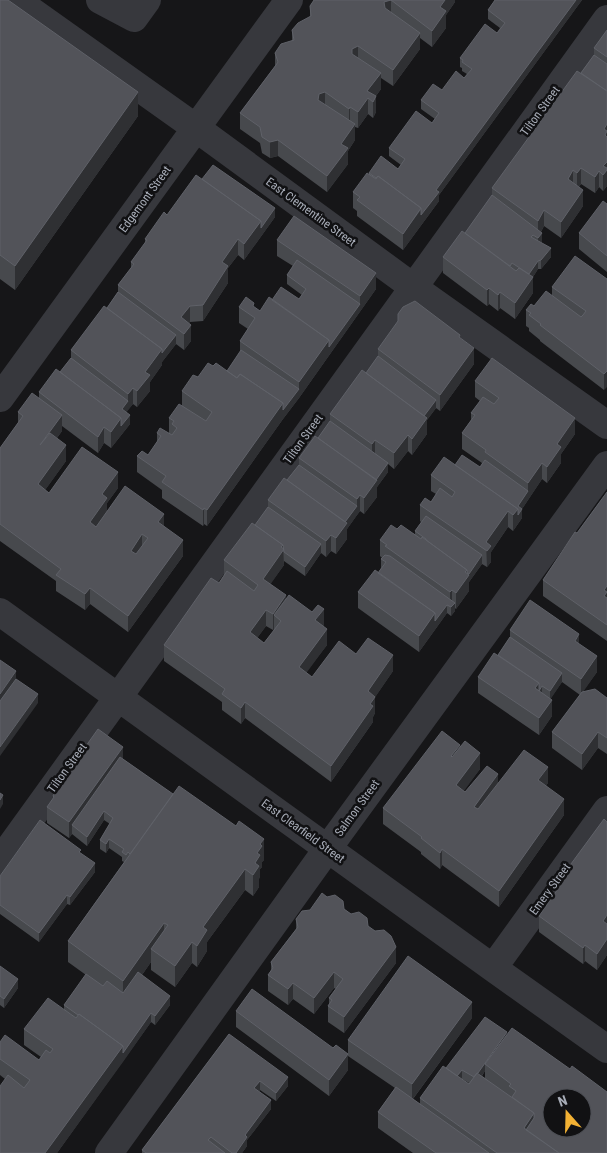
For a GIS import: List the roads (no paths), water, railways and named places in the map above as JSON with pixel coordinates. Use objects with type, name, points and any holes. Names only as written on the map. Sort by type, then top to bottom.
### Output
[{"type":"street","name":"East Clementine Street","points":[[16,0],[607,425]]},
{"type":"street","points":[[100,0],[134,18],[147,0]]},
{"type":"street","name":"Edgemont Street","points":[[0,398],[289,0]]},
{"type":"street","name":"Tilton Street","points":[[0,861],[607,19]]},
{"type":"street","name":"Salmon Street","points":[[109,1153],[607,465]]},
{"type":"street","name":"East Clearfield Street","points":[[0,612],[607,1049]]},
{"type":"street","name":"Emery Street","points":[[493,968],[607,810]]}]
